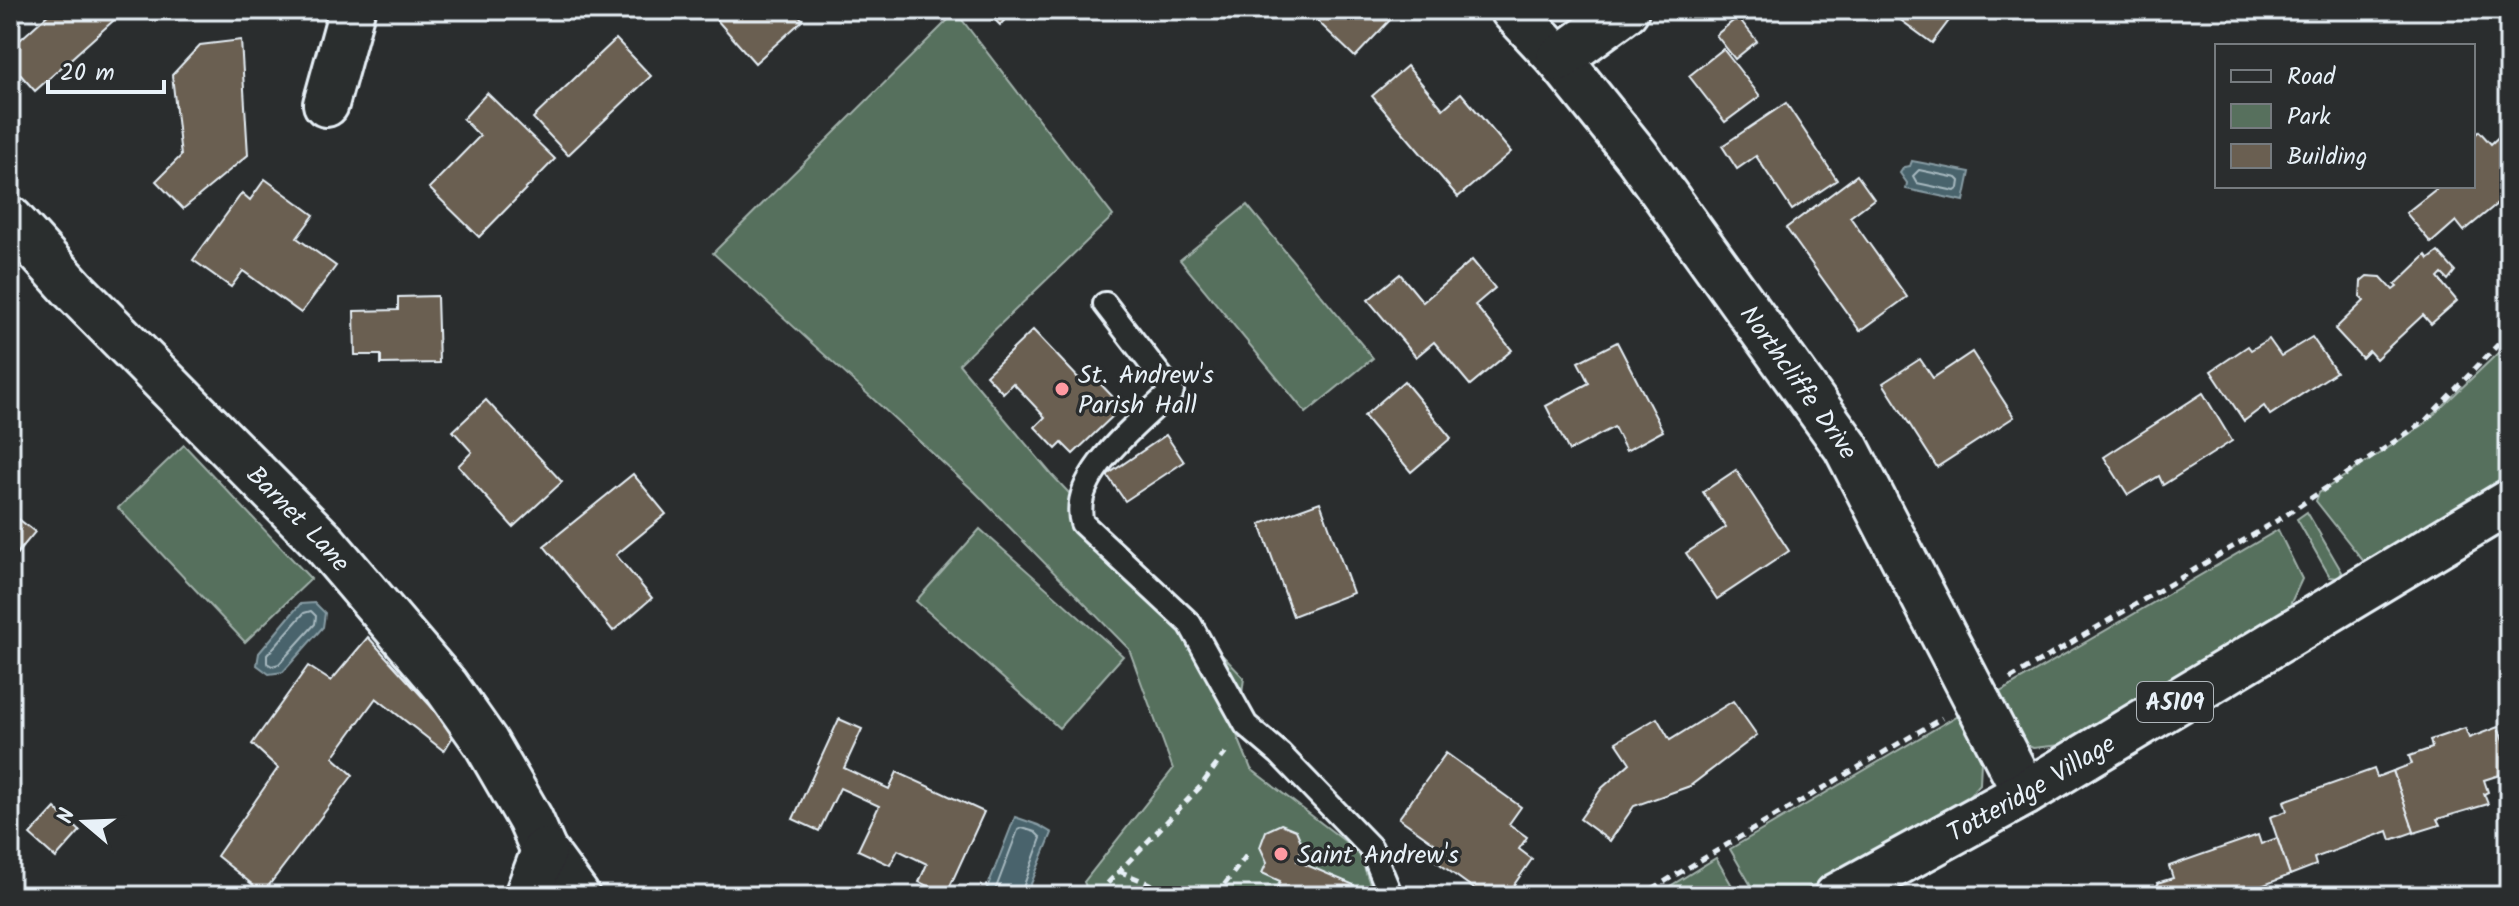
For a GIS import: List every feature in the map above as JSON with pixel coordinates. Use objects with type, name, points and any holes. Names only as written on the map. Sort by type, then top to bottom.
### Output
[{"type":"street","points":[[326,104],[352,10]]},
{"type":"street","name":"Northcliffe Drive","points":[[1513,10],[1559,59],[1637,156],[1846,447],[2025,793]]},
{"type":"street","points":[[1559,59],[1626,10]]},
{"type":"street","name":"Barnet Lane","points":[[10,219],[74,290],[325,544],[436,674],[486,743],[530,819],[544,851],[577,896]]},
{"type":"street","name":"Totteridge Village","points":[[1837,896],[2025,793],[2509,502]]},
{"type":"street","points":[[527,896],[544,851]]},
{"type":"lane","points":[[1105,304],[1172,391],[1095,469],[1080,499],[1082,523],[1190,624],[1246,725],[1280,754],[1371,848],[1391,896]]},
{"type":"path","points":[[1640,896],[2283,517],[2425,421],[2509,333]]},
{"type":"path","points":[[1110,896],[1106,885],[1200,787],[1246,725]]},
{"type":"path","points":[[1216,896],[1249,852]]},
{"type":"path","points":[[1119,871],[1164,890],[1194,896]]},
{"type":"green space","points":[[956,12],[1113,216],[959,364],[1052,475],[1244,678],[1237,735],[1251,769],[1359,852],[1374,896],[1090,896],[1084,882],[1173,769],[1129,649],[975,492],[713,253]]},
{"type":"green space","points":[[1247,205],[1373,358],[1306,413],[1180,260]]},
{"type":"green space","points":[[2500,351],[2509,354],[2509,479],[2393,550],[2365,563],[2316,501],[2319,493],[2423,425]]},
{"type":"green space","points":[[184,445],[311,579],[245,642],[118,508]]},
{"type":"green space","points":[[2307,512],[2342,572],[2339,578],[2330,577],[2297,519]]},
{"type":"green space","points":[[980,529],[1123,656],[1059,728],[916,601]]},
{"type":"green space","points":[[2278,530],[2302,579],[2289,607],[2061,745],[2033,748],[2015,740],[1995,695]]},
{"type":"green space","points":[[1962,713],[1981,760],[1980,784],[1966,800],[1795,896],[1757,896],[1730,849]]},
{"type":"green space","points":[[1716,858],[1738,896],[1654,896]]},
{"type":"water","points":[[1912,161],[1970,172],[1964,201],[1906,189],[1907,183],[1900,173]]},
{"type":"water","points":[[315,603],[325,613],[323,627],[283,672],[269,674],[257,665],[259,653],[300,604]]},
{"type":"water","points":[[1015,817],[1052,833],[1026,896],[984,896]]},
{"type":"building","points":[[53,10],[123,12],[35,91],[10,63],[10,49]]},
{"type":"building","points":[[708,10],[794,10],[803,20],[755,63]]},
{"type":"building","points":[[985,10],[1014,10],[1000,25]]},
{"type":"building","points":[[1269,10],[1287,10],[1278,19]]},
{"type":"building","points":[[1306,10],[1382,10],[1391,19],[1355,57]]},
{"type":"building","points":[[1887,10],[1948,10],[1954,14],[1932,43]]},
{"type":"building","points":[[1738,17],[1757,41],[1735,59],[1716,35]]},
{"type":"building","points":[[616,39],[651,76],[568,155],[533,118]]},
{"type":"building","points":[[241,40],[248,155],[183,209],[156,181],[181,156],[172,75],[200,45]]},
{"type":"building","points":[[1723,49],[1760,96],[1725,122],[1689,76]]},
{"type":"building","points":[[1407,66],[1443,109],[1461,93],[1511,152],[1458,197],[1372,96]]},
{"type":"building","points":[[487,93],[555,159],[479,237],[429,188],[480,136],[463,119]]},
{"type":"building","points":[[1786,103],[1837,180],[1792,210],[1756,156],[1737,169],[1722,146]]},
{"type":"building","points":[[2506,130],[2509,133],[2509,194],[2464,231],[2456,221],[2431,243],[2406,213],[2437,188],[2475,188],[2475,135],[2479,131],[2491,144]]},
{"type":"building","points":[[1857,175],[1874,199],[1850,217],[1907,297],[1860,331],[1786,228]]},
{"type":"building","points":[[265,179],[314,215],[297,238],[336,266],[301,313],[243,271],[231,287],[193,260],[242,193],[250,200]]},
{"type":"building","points":[[2438,252],[2455,271],[2448,280],[2442,274],[2438,278],[2457,301],[2431,324],[2423,315],[2376,359],[2369,351],[2362,358],[2335,329],[2364,301],[2360,297],[2361,281],[2367,276],[2381,277],[2393,290],[2426,255],[2429,259]]},
{"type":"building","points":[[1472,260],[1495,288],[1475,305],[1512,350],[1470,385],[1434,342],[1416,357],[1368,300],[1400,274],[1423,302]]},
{"type":"building","points":[[437,296],[439,363],[381,364],[381,355],[355,355],[354,311],[398,310],[398,297]]},
{"type":"building","name":"St. Andrew's Parish Hall","points":[[1033,330],[1084,384],[1093,376],[1113,397],[1104,406],[1114,415],[1073,454],[1062,443],[1056,449],[1035,427],[1045,417],[1013,383],[1003,393],[986,375]]},
{"type":"building","points":[[2312,337],[2336,372],[2270,415],[2264,406],[2244,421],[2211,371],[2248,346],[2251,350],[2269,339],[2281,356]]},
{"type":"building","points":[[1617,342],[1663,431],[1626,451],[1614,427],[1569,451],[1546,406],[1589,383],[1578,362]]},
{"type":"building","points":[[1972,352],[2014,417],[1937,467],[1883,383],[1920,359],[1933,378]]},
{"type":"building","points":[[1404,381],[1451,438],[1411,472],[1364,416]]},
{"type":"building","points":[[2203,393],[2232,441],[2163,485],[2159,476],[2128,495],[2104,457]]},
{"type":"building","points":[[486,400],[562,482],[513,527],[458,466],[472,452],[453,431]]},
{"type":"building","points":[[1166,435],[1184,462],[1125,501],[1107,475]]},
{"type":"building","points":[[1736,470],[1789,551],[1717,599],[1686,553],[1726,527],[1703,492]]},
{"type":"building","points":[[633,474],[666,514],[616,555],[652,598],[613,631],[544,546]]},
{"type":"building","points":[[1320,502],[1353,593],[1293,616],[1260,524]]},
{"type":"building","points":[[10,514],[35,532],[10,562]]},
{"type":"building","points":[[368,637],[455,733],[444,751],[376,698],[333,757],[353,775],[263,893],[217,856],[278,768],[252,744],[308,666],[331,681]]},
{"type":"building","points":[[1733,701],[1757,735],[1690,786],[1634,806],[1610,841],[1580,819],[1602,788],[1630,763],[1616,742],[1657,718],[1670,740]]},
{"type":"building","points":[[839,719],[862,729],[844,768],[889,789],[897,772],[984,812],[946,895],[919,882],[927,864],[898,850],[890,865],[858,850],[879,806],[840,788],[819,831],[793,819]]},
{"type":"building","points":[[2498,727],[2509,758],[2509,772],[2484,780],[2488,804],[2437,819],[2440,825],[2414,833],[2393,771],[2412,764],[2409,756],[2432,748],[2430,740],[2465,728],[2469,738]]},
{"type":"building","points":[[1446,753],[1521,807],[1509,824],[1527,837],[1519,849],[1532,859],[1506,896],[1484,896],[1426,854],[1434,843],[1399,818]]},
{"type":"building","points":[[2374,769],[2377,777],[2393,771],[2414,832],[2391,840],[2388,831],[2314,858],[2316,865],[2290,875],[2270,817],[2287,811],[2284,801]]},
{"type":"building","points":[[55,808],[80,831],[56,858],[30,835]]},
{"type":"building","name":"Saint Andrew's","points":[[1281,824],[1296,830],[1303,846],[1297,861],[1354,885],[1349,896],[1274,896],[1280,881],[1262,873],[1267,862],[1260,847],[1266,831]]},
{"type":"building","points":[[2258,835],[2261,844],[2277,838],[2290,875],[2246,892],[2248,896],[2162,896],[2157,883],[2173,878],[2169,866]]},
{"type":"place","name":"St. Andrew's Parish Hall","points":[[1062,389]]},
{"type":"place","name":"Saint Andrew's","points":[[1281,854]]}]
